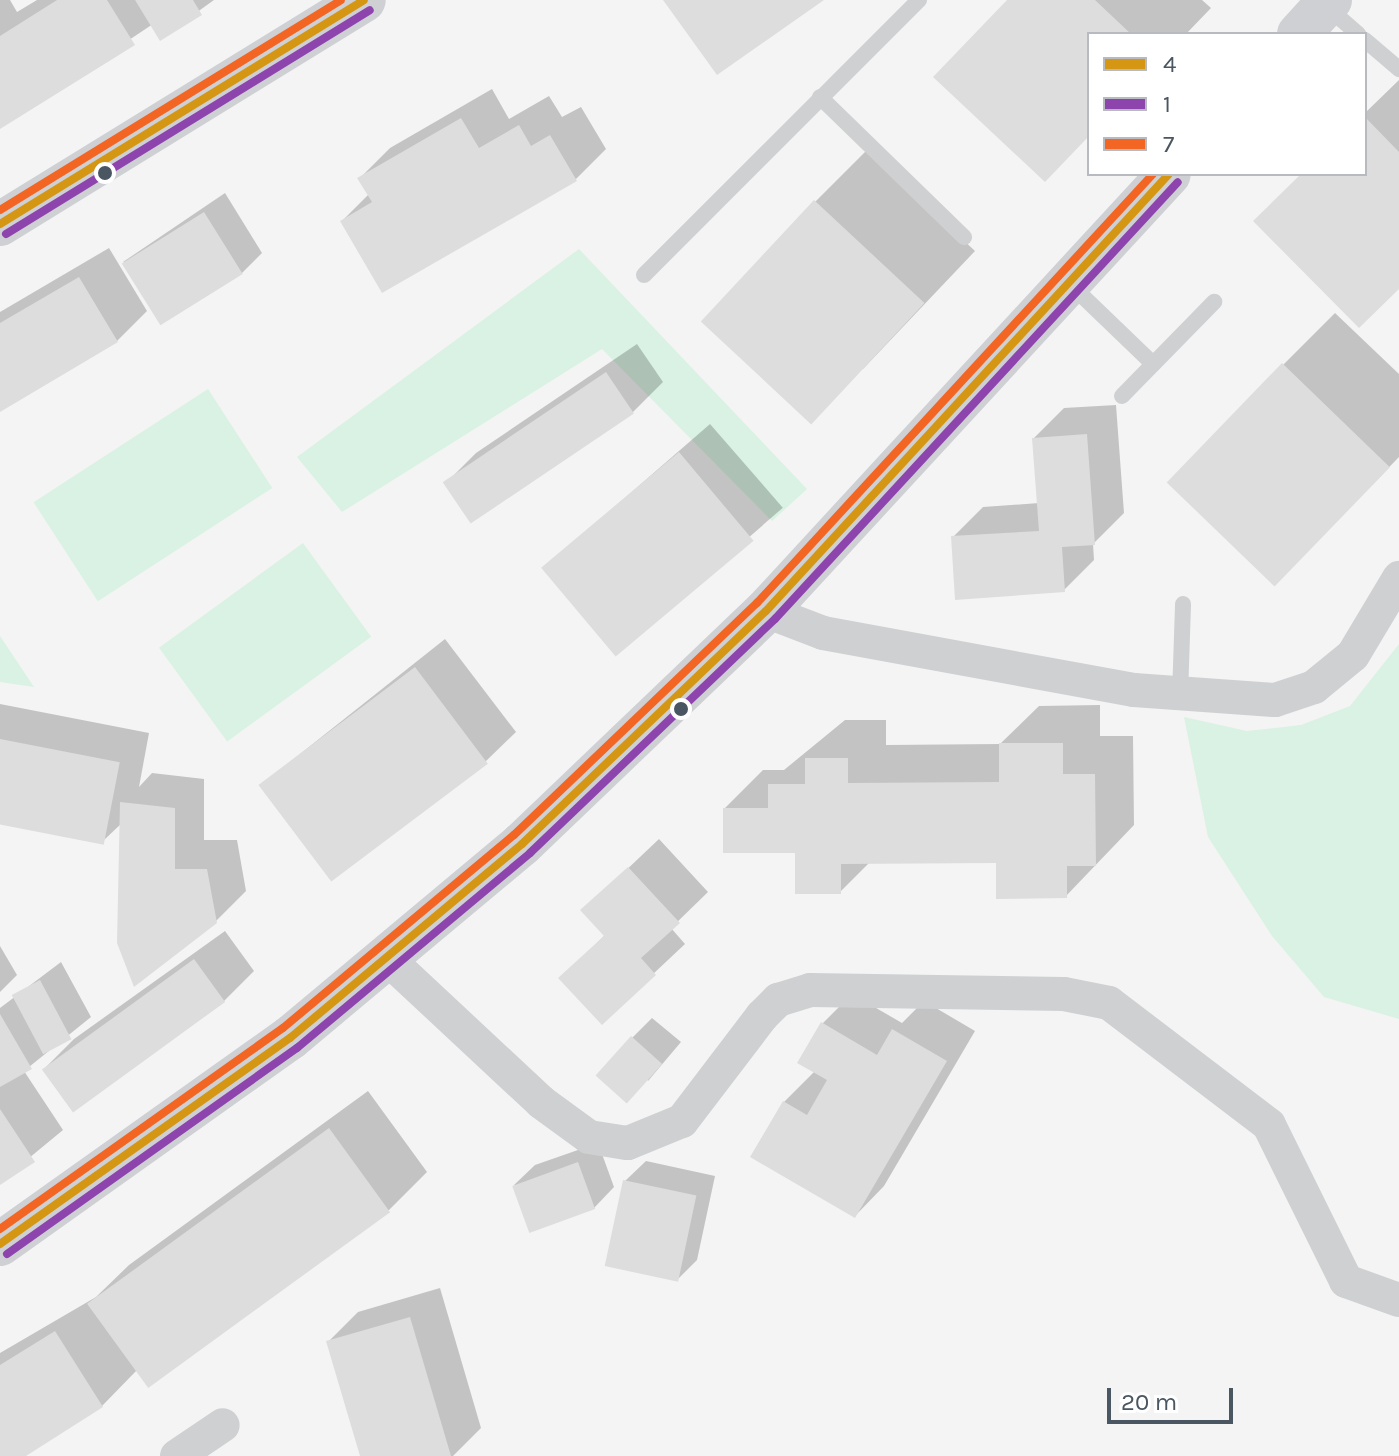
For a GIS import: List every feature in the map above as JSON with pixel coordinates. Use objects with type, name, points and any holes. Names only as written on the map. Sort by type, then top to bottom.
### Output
[{"type":"street","points":[[0,224],[364,0]]},
{"type":"street","points":[[0,1244],[390,961],[766,611],[1167,176]]},
{"type":"street","points":[[766,611],[823,633],[1180,696],[1275,700],[1314,687],[1353,655],[1399,578]]},
{"type":"street","points":[[390,961],[541,1102],[589,1137],[628,1143],[682,1121],[762,1016],[778,1000],[810,990],[1064,994],[1109,1003],[1269,1125],[1346,1281],[1399,1300]]},
{"type":"street","points":[[177,1456],[223,1425]]},
{"type":"lane","points":[[644,275],[919,0]]},
{"type":"lane","points":[[1318,13],[1354,32]]},
{"type":"lane","points":[[1367,42],[1399,69]]},
{"type":"lane","points":[[820,97],[964,237]]},
{"type":"lane","points":[[1069,283],[1153,364]]},
{"type":"lane","points":[[1122,396],[1214,302]]},
{"type":"lane","points":[[1180,696],[1183,604]]},
{"type":"green space","points":[[579,249],[807,489],[772,521],[602,349],[342,512],[297,457]]},
{"type":"green space","points":[[208,389],[272,488],[98,601],[34,502]]},
{"type":"green space","points":[[303,543],[371,637],[227,741],[159,648]]},
{"type":"green space","points":[[0,636],[34,687],[0,682]]},
{"type":"green space","points":[[1399,644],[1399,1019],[1324,997],[1272,936],[1208,837],[1184,717],[1247,731],[1301,725],[1350,706]]},
{"type":"building","points":[[57,0],[107,0],[135,45],[0,129],[0,36]]},
{"type":"building","points":[[135,0],[193,0],[202,15],[160,41]]},
{"type":"building","points":[[663,0],[824,0],[717,75]]},
{"type":"building","points":[[1007,0],[1095,0],[1129,32],[1087,32],[1087,138],[1045,182],[933,77]]},
{"type":"building","points":[[461,118],[479,148],[519,125],[531,146],[550,135],[577,181],[382,293],[340,221],[372,202],[357,178]]},
{"type":"building","points":[[1367,119],[1399,152],[1399,289],[1359,328],[1253,221],[1299,176],[1367,176]]},
{"type":"building","points":[[814,200],[924,303],[811,424],[701,321]]},
{"type":"building","points":[[204,212],[243,274],[160,325],[122,263]]},
{"type":"building","points":[[79,277],[118,342],[0,412],[0,323]]},
{"type":"building","points":[[1282,363],[1390,467],[1275,587],[1167,482]]},
{"type":"building","points":[[606,372],[634,413],[471,524],[443,482]]},
{"type":"building","points":[[1087,434],[1095,545],[1062,547],[1065,592],[955,600],[951,536],[1039,531],[1032,438]]},
{"type":"building","points":[[679,452],[754,541],[616,657],[541,568]]},
{"type":"building","points":[[415,667],[488,764],[331,882],[258,785]]},
{"type":"building","points":[[0,739],[120,762],[104,845],[0,825]]},
{"type":"building","points":[[999,743],[1063,743],[1063,774],[1095,774],[1096,866],[1067,866],[1067,898],[996,899],[996,863],[841,864],[841,894],[795,894],[795,853],[723,853],[723,808],[768,808],[768,784],[805,784],[805,758],[848,758],[848,783],[999,782]]},
{"type":"building","points":[[120,802],[175,808],[175,869],[207,869],[217,923],[134,987],[117,943]]},
{"type":"building","points":[[628,867],[680,923],[641,958],[656,975],[602,1025],[558,978],[604,936],[580,910]]},
{"type":"building","points":[[194,959],[225,1002],[73,1112],[42,1070]]},
{"type":"building","points":[[40,980],[71,1039],[43,1054],[12,995]]},
{"type":"building","points":[[0,1014],[32,1069],[0,1087]]},
{"type":"building","points":[[821,1022],[877,1055],[892,1029],[947,1061],[855,1218],[750,1157],[783,1101],[807,1115],[827,1080],[797,1063]]},
{"type":"building","points":[[631,1036],[662,1064],[627,1103],[596,1075]]},
{"type":"building","points":[[0,1109],[35,1162],[0,1185]]},
{"type":"building","points":[[329,1128],[390,1212],[148,1388],[87,1304]]},
{"type":"building","points":[[578,1162],[595,1209],[529,1233],[512,1186]]},
{"type":"building","points":[[623,1180],[696,1196],[678,1282],[605,1266]]},
{"type":"building","points":[[410,1317],[451,1456],[360,1456],[326,1341]]},
{"type":"building","points":[[55,1331],[103,1407],[26,1456],[0,1456],[0,1365]]},
{"type":"transit line","name":"7","points":[[0,210],[341,0]]},
{"type":"transit line","name":"4","points":[[0,224],[364,0]]},
{"type":"transit line","name":"1","points":[[6,234],[370,10]]},
{"type":"transit line","name":"7","points":[[0,1229],[283,1028],[514,835],[757,603],[1151,176]]},
{"type":"transit line","name":"4","points":[[0,1244],[290,1038],[522,844],[766,611],[1167,176]]},
{"type":"transit line","name":"1","points":[[7,1254],[297,1048],[530,853],[775,619],[1178,182]]}]
